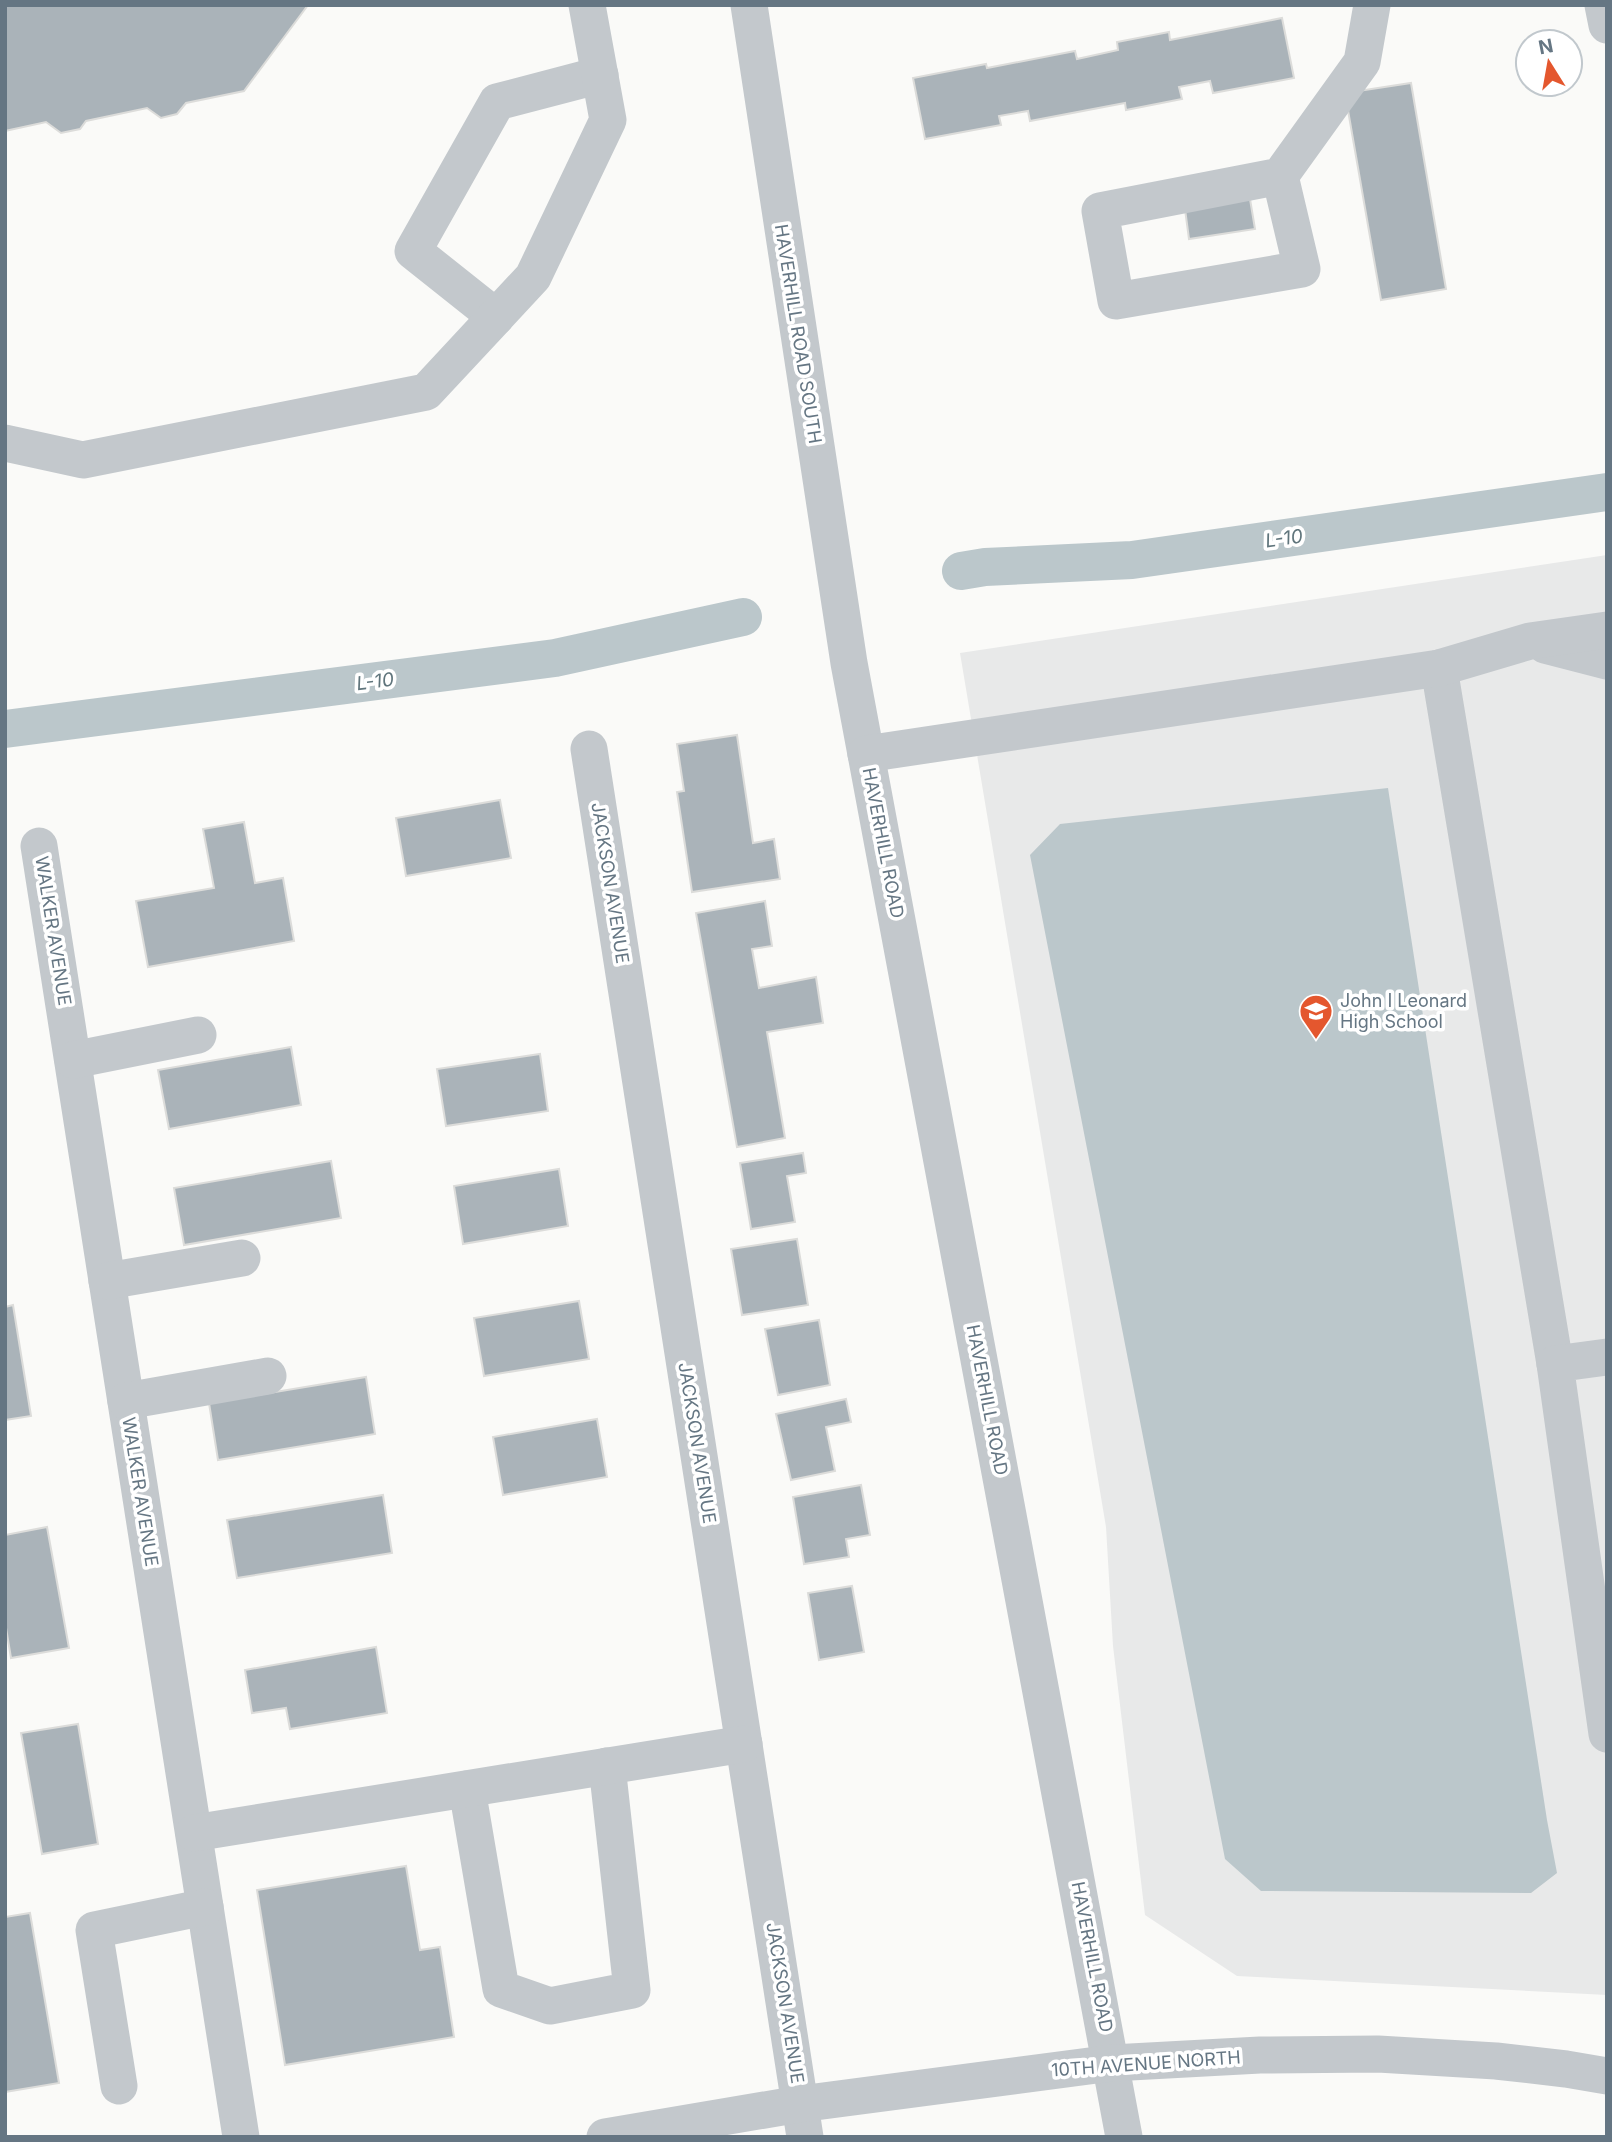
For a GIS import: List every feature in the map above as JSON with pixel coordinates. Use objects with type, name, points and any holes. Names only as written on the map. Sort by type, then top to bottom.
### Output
[{"type":"street","points":[[5,443],[82,460],[426,392],[533,277],[608,120],[587,5]]},
{"type":"street","name":"HAVERHILL ROAD SOUTH","points":[[749,5],[849,663]]},
{"type":"street","points":[[1280,176],[1302,269],[1116,301],[1100,211],[1280,176],[1362,62],[1372,5]]},
{"type":"street","points":[[1603,5],[1607,25]]},
{"type":"street","points":[[495,317],[414,251],[498,102],[600,75]]},
{"type":"street","points":[[866,754],[1439,668],[1530,641],[1607,629]]},
{"type":"street","points":[[1530,641],[1607,661]]},
{"type":"street","name":"HAVERHILL ROAD","points":[[849,663],[1124,2137]]},
{"type":"street","points":[[1439,668],[1555,1364],[1606,1720]]},
{"type":"street","name":"JACKSON AVENUE","points":[[589,749],[803,2120]]},
{"type":"street","name":"WALKER AVENUE","points":[[40,846],[241,2137]]},
{"type":"street","points":[[73,1060],[198,1035]]},
{"type":"street","points":[[107,1282],[242,1258]]},
{"type":"street","points":[[1555,1364],[1607,1357]]},
{"type":"street","points":[[126,1401],[268,1376]]},
{"type":"street","points":[[194,1833],[744,1744]]},
{"type":"street","points":[[467,1789],[501,1989],[550,2006],[632,1990],[607,1766]]},
{"type":"street","points":[[119,2086],[94,1930],[205,1907]]},
{"type":"street","name":"10TH AVENUE NORTH","points":[[605,2137],[803,2120],[1112,2063],[1260,2055],[1378,2054],[1496,2061],[1607,2076]]},
{"type":"shaded area","name":"John I Leonard High School","points":[[1607,555],[1607,1995],[1237,1976],[1145,1915],[1113,1646],[1106,1527],[960,653]]},
{"type":"shaded area","points":[[1388,788],[1557,1873],[1531,1893],[1261,1891],[1225,1859],[1030,855],[1060,824]]},
{"type":"building","points":[[5,5],[308,5],[244,91],[186,103],[177,114],[161,118],[147,108],[86,121],[80,129],[61,133],[46,122],[5,131]]},
{"type":"building","points":[[1282,18],[1294,78],[1213,93],[1210,81],[1179,87],[1182,99],[1126,110],[1125,103],[1030,121],[1028,111],[999,116],[1001,125],[925,139],[913,78],[986,64],[987,68],[1075,51],[1077,59],[1118,50],[1117,42],[1169,32],[1170,40]]},
{"type":"building","points":[[1411,83],[1446,289],[1381,300],[1345,93]]},
{"type":"building","points":[[1250,199],[1255,229],[1189,239],[1185,209]]},
{"type":"building","points":[[737,735],[753,843],[774,839],[780,879],[692,892],[677,792],[684,791],[677,744]]},
{"type":"building","points":[[500,800],[511,858],[406,876],[396,818]]},
{"type":"building","points":[[244,822],[255,883],[283,878],[294,941],[148,967],[136,901],[214,888],[203,829]]},
{"type":"building","points":[[765,901],[772,946],[752,949],[759,988],[816,977],[823,1023],[767,1032],[785,1138],[737,1147],[696,913]]},
{"type":"building","points":[[291,1047],[301,1105],[169,1129],[158,1070]]},
{"type":"building","points":[[540,1054],[548,1111],[446,1126],[437,1069]]},
{"type":"building","points":[[803,1153],[806,1173],[787,1176],[795,1222],[751,1229],[740,1163]]},
{"type":"building","points":[[331,1161],[341,1218],[184,1245],[174,1188]]},
{"type":"building","points":[[559,1169],[568,1226],[463,1244],[454,1186]]},
{"type":"building","points":[[797,1239],[808,1305],[742,1315],[731,1249]]},
{"type":"building","points":[[579,1301],[589,1359],[484,1376],[474,1318]]},
{"type":"building","points":[[13,1305],[31,1416],[5,1420],[5,1307]]},
{"type":"building","points":[[819,1320],[830,1385],[778,1395],[765,1329]]},
{"type":"building","points":[[366,1377],[375,1434],[218,1460],[209,1403]]},
{"type":"building","points":[[846,1399],[851,1422],[826,1427],[835,1471],[791,1480],[776,1414]]},
{"type":"building","points":[[597,1419],[607,1477],[503,1495],[493,1437]]},
{"type":"building","points":[[861,1485],[870,1535],[846,1539],[849,1557],[804,1564],[793,1497]]},
{"type":"building","points":[[383,1495],[392,1553],[237,1578],[227,1520]]},
{"type":"building","points":[[47,1527],[69,1648],[11,1658],[5,1622],[5,1535]]},
{"type":"building","points":[[852,1586],[864,1652],[819,1660],[808,1593]]},
{"type":"building","points":[[376,1647],[387,1713],[290,1729],[286,1708],[252,1713],[245,1670]]},
{"type":"building","points":[[78,1724],[98,1844],[42,1854],[21,1733]]},
{"type":"building","points":[[406,1866],[420,1950],[440,1947],[454,2037],[285,2065],[257,1890]]},
{"type":"building","points":[[30,1913],[59,2083],[5,2092],[5,1917]]},
{"type":"waterway","name":"L-10","points":[[961,571],[985,567],[1132,560],[1607,492]]},
{"type":"waterway","name":"L-10","points":[[5,729],[555,658],[743,617]]},
{"type":"place","name":"John I Leonard High School","points":[[1316,1041]]}]
